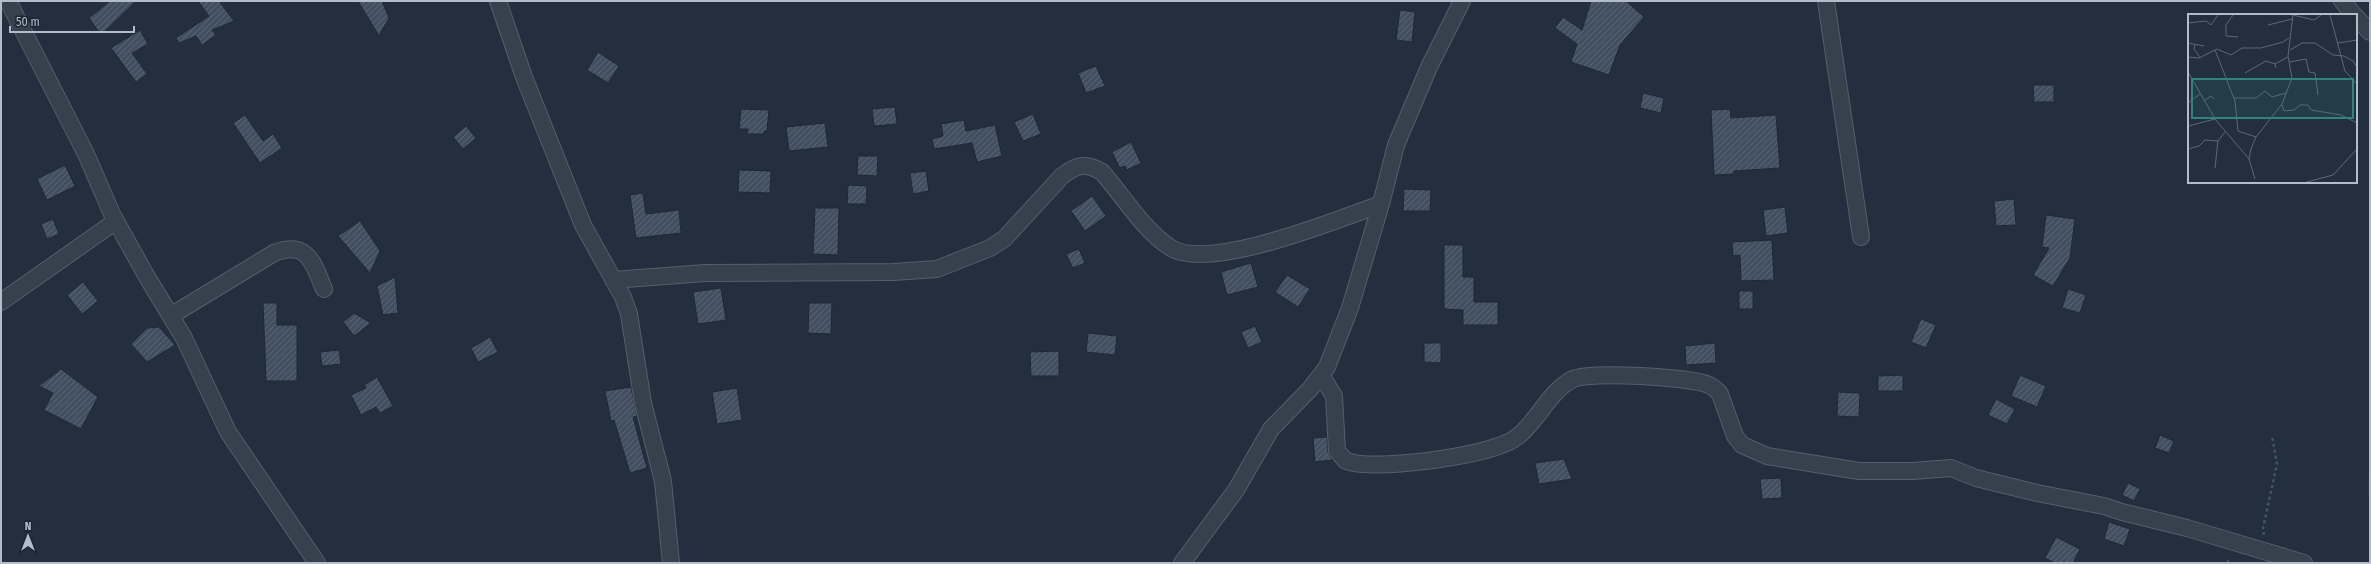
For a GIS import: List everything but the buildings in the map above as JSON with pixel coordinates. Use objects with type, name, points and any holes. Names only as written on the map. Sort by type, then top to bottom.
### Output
[{"type":"street","points":[[8,1],[86,154],[116,221],[147,276],[172,315],[228,432],[318,563]]},
{"type":"street","points":[[498,1],[522,71],[583,225],[623,297],[629,314],[643,403],[663,481],[671,563]]},
{"type":"street","points":[[1182,563],[1232,496],[1271,429],[1322,375],[1334,352],[1343,328],[1381,204],[1388,173],[1406,118],[1429,67],[1462,1]]},
{"type":"street","points":[[1826,1],[1861,237]]},
{"type":"street","points":[[2342,1],[2353,14]]},
{"type":"street","points":[[2357,19],[2370,32]]},
{"type":"street","points":[[613,280],[705,273],[893,272],[937,269],[990,248],[1004,239],[1062,176],[1073,168],[1082,165],[1092,166],[1102,172],[1156,237],[1183,254],[1213,254],[1240,248],[1309,230],[1381,204]]},
{"type":"street","points":[[1,302],[116,221]]},
{"type":"street","points":[[172,315],[274,253],[287,248],[301,250],[309,255],[324,290]]},
{"type":"street","points":[[1322,375],[1334,396],[1337,451],[1346,461],[1354,463],[1413,462],[1490,450],[1505,444],[1524,431],[1560,387],[1574,379],[1590,375],[1610,374],[1690,381],[1708,384],[1716,389],[1720,394],[1735,436],[1742,445],[1767,456],[1859,472],[1913,472],[1951,468],[1976,478],[2030,492],[2104,506],[2187,528],[2304,563]]},
{"type":"path","points":[[2266,551],[2263,528],[2277,464],[2272,436]]},
{"type":"path","points":[[2370,474],[2370,497]]},
{"type":"path","points":[[2227,563],[2230,558]]}]
